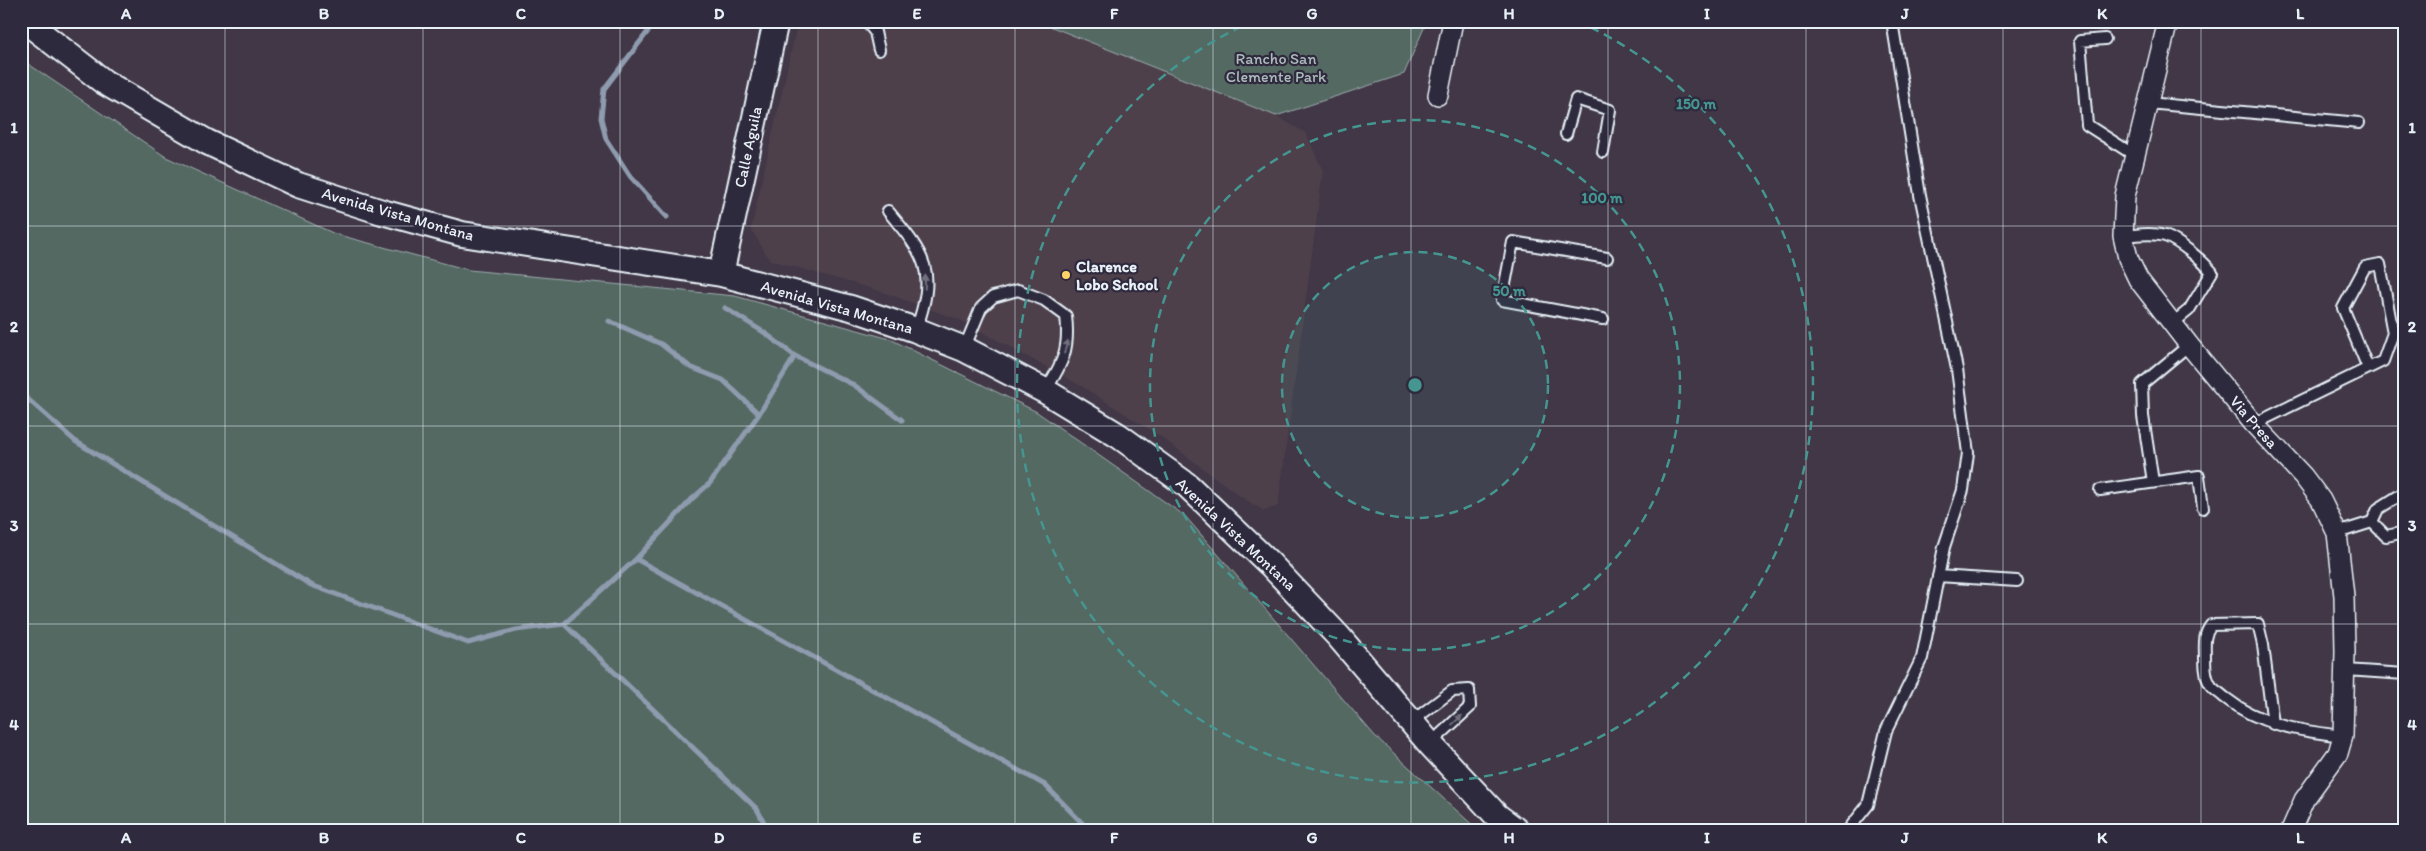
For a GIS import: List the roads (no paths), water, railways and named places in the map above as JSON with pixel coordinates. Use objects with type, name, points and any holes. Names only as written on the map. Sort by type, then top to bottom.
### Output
[{"type":"street","name":"Avenida Vista Montana","points":[[25,21],[112,87],[207,142],[298,184],[382,212],[462,234],[721,274],[851,308],[964,349],[1045,390],[1119,436],[1187,485],[1270,564],[1339,637],[1430,744],[1498,816],[1516,830]]},
{"type":"street","name":"Calle Aguila","points":[[721,274],[776,21]]},
{"type":"street","points":[[1438,94],[1454,21]]},
{"type":"street","name":"Via Presa","points":[[2168,21],[2125,196],[2122,236],[2128,258],[2138,279],[2189,345],[2254,424],[2303,476],[2321,500],[2337,533],[2344,596],[2346,670],[2343,736],[2338,753],[2304,800],[2291,830]]},
{"type":"lane","points":[[866,21],[875,32],[878,50]]},
{"type":"lane","points":[[1848,830],[1868,805],[1886,731],[1922,658],[1944,547],[1963,490],[1968,454],[1957,369],[1920,195],[1892,21]]},
{"type":"lane","points":[[2105,39],[2080,41],[2087,124],[2134,155]]},
{"type":"lane","points":[[1566,134],[1576,99],[1610,110],[1603,152]]},
{"type":"lane","points":[[2148,103],[2359,123]]},
{"type":"lane","points":[[888,211],[917,246],[926,264],[925,304],[916,330]]},
{"type":"lane","points":[[2122,236],[2149,234],[2166,236],[2203,261],[2212,272],[2189,310],[2173,323]]},
{"type":"lane","points":[[1603,319],[1502,300],[1513,242],[1607,258]]},
{"type":"lane","points":[[2254,424],[2368,368],[2382,361],[2393,333],[2380,264],[2365,267],[2343,308],[2368,368]]},
{"type":"lane","points":[[964,349],[981,308],[993,297],[1018,290],[1044,300],[1066,316],[1069,338],[1060,367],[1045,390]]},
{"type":"lane","points":[[2153,482],[2143,416],[2142,384],[2189,345]]},
{"type":"lane","points":[[2100,490],[2199,476],[2203,508]]},
{"type":"lane","points":[[2337,533],[2372,522],[2378,509],[2405,492]]},
{"type":"lane","points":[[2372,522],[2386,536],[2405,532]]},
{"type":"lane","points":[[1938,576],[2017,581]]},
{"type":"lane","points":[[2274,724],[2263,645],[2258,624],[2211,625],[2205,633],[2205,664],[2210,685],[2239,709],[2274,724],[2302,732],[2343,736]]},
{"type":"lane","points":[[2346,670],[2405,674]]},
{"type":"lane","points":[[1411,722],[1452,691],[1469,690],[1470,707],[1430,744]]},
{"type":"waterway","points":[[656,21],[604,89],[601,118],[606,139],[630,176],[667,217]]},
{"type":"waterway","points":[[725,308],[765,333],[795,356],[854,385],[902,420]]},
{"type":"waterway","points":[[609,321],[661,344],[690,367],[723,380],[759,414]]},
{"type":"waterway","points":[[21,393],[75,441],[311,585],[468,643],[516,630],[564,624],[636,559],[692,499],[710,483],[759,414],[795,356]]},
{"type":"waterway","points":[[636,559],[1045,785],[1089,830]]},
{"type":"waterway","points":[[564,624],[757,809],[768,830]]},
{"type":"place","name":"Clarence Lobo School","points":[[1066,275]]},
{"type":"park label","name":"Rancho San Clemente Park","points":[[1276,67]]}]
